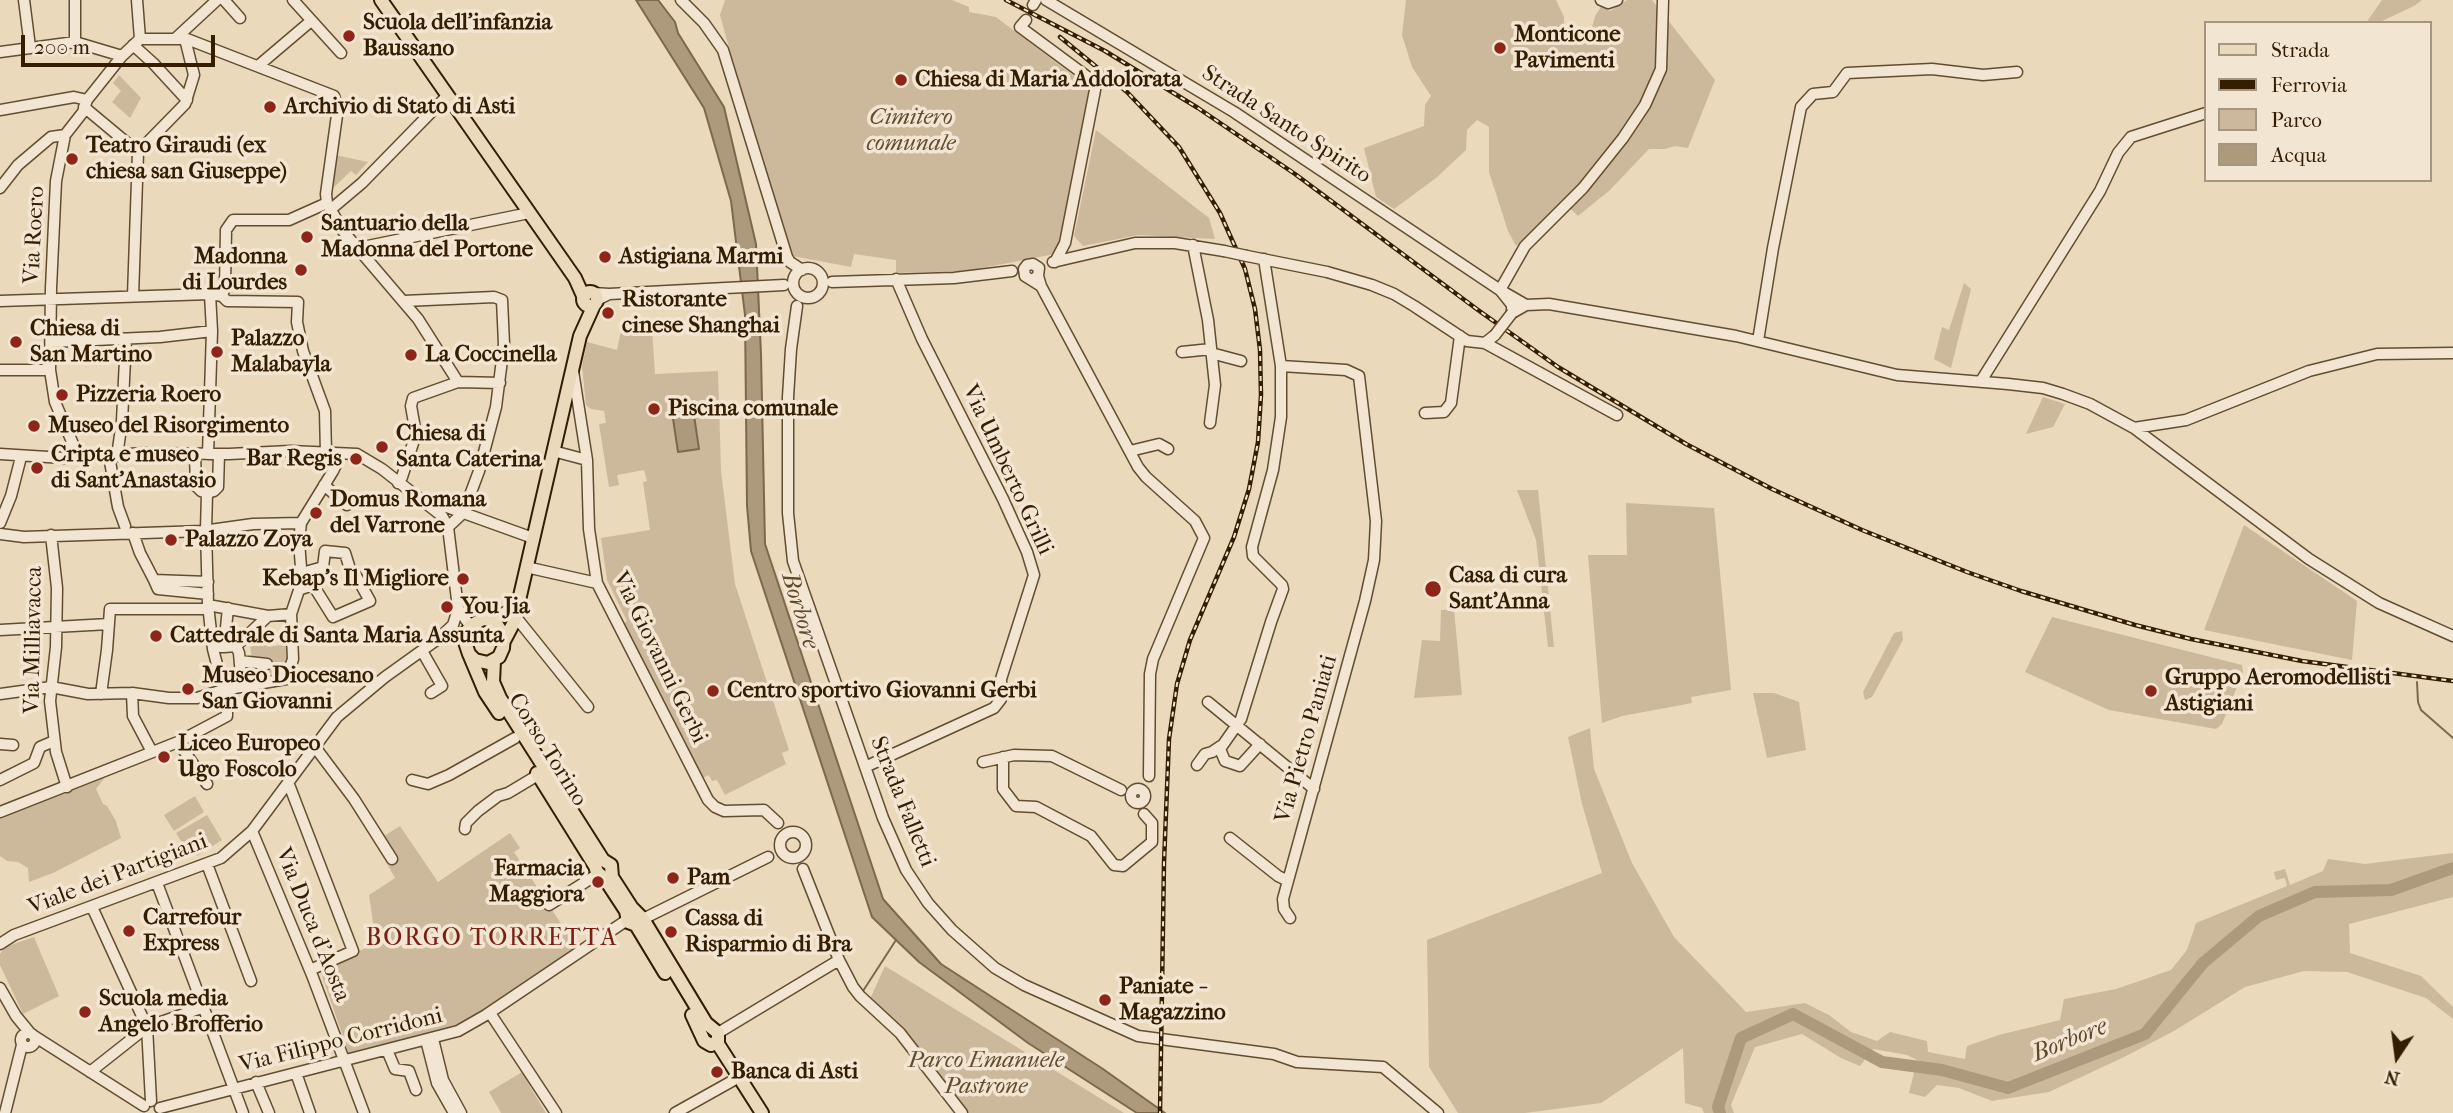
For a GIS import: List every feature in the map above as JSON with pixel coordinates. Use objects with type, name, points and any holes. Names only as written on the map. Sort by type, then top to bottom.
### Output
[{"type":"main road","points":[[381,0],[529,214],[576,280],[593,298],[580,336],[519,598],[510,614],[503,648],[494,661],[480,662],[468,652],[466,635],[472,625],[494,621],[510,614]]},
{"type":"main road","points":[[494,621],[501,629],[504,642]]},
{"type":"main road","name":"Corso Torino","points":[[468,652],[485,692],[599,867]]},
{"type":"main road","name":"Corso Torino","points":[[494,661],[493,682],[499,698],[599,867]]},
{"type":"main road","name":"Corso Torino","points":[[599,867],[610,863],[612,877],[632,908],[635,921],[706,1023],[762,1113]]},
{"type":"main road","name":"Corso Torino","points":[[716,1040],[734,1080],[755,1113]]},
{"type":"street","points":[[24,0],[30,47]]},
{"type":"street","points":[[75,0],[75,42]]},
{"type":"street","points":[[137,0],[136,42],[187,100]]},
{"type":"street","points":[[181,38],[216,0]]},
{"type":"street","points":[[223,0],[240,18]]},
{"type":"street","points":[[293,0],[341,53]]},
{"type":"street","points":[[681,0],[704,23],[723,50],[787,257],[802,270],[816,271],[826,282]]},
{"type":"street","name":"Strada Santo Spirito","points":[[1045,0],[1234,111],[1500,290],[1528,305]]},
{"type":"street","points":[[1601,0],[1608,3],[1617,0]]},
{"type":"street","points":[[1500,290],[1525,246],[1588,182],[1645,106],[1661,69],[1662,0]]},
{"type":"street","points":[[1026,20],[1020,27],[1093,81],[1095,90],[1065,243],[1054,262]]},
{"type":"street","points":[[258,66],[311,21]]},
{"type":"street","points":[[133,296],[138,152],[171,121],[187,100],[194,75],[181,38]]},
{"type":"street","points":[[0,188],[18,165],[51,137],[65,135],[122,55],[136,42],[181,38],[328,93],[337,100],[329,206],[342,231],[404,301],[424,328],[457,382]]},
{"type":"street","points":[[0,52],[75,42],[122,55]]},
{"type":"street","points":[[1758,341],[1801,107],[1813,94],[1833,92],[1847,73],[1932,69],[1983,75],[2017,72]]},
{"type":"street","points":[[222,296],[225,286],[226,230],[233,220],[289,220],[329,206],[362,183],[447,96]]},
{"type":"street","points":[[0,110],[74,97],[138,152]]},
{"type":"street","points":[[1981,381],[2099,191],[2118,153],[2131,136],[2204,114]]},
{"type":"street","name":"Via Roero","points":[[65,135],[56,181],[50,370],[55,402],[79,458]]},
{"type":"street","points":[[358,248],[529,214]]},
{"type":"street","points":[[826,282],[973,277],[1012,271],[1034,274],[1054,262],[1135,243],[1175,243],[1327,272],[1372,285],[1404,300],[1475,344],[1485,343],[1495,335],[1512,313],[1528,305],[1549,304],[1758,341],[1897,375],[2043,388],[2090,404],[2134,428],[2309,559],[2379,603],[2453,636]]},
{"type":"street","points":[[1193,245],[1204,299],[1215,385],[1210,423]]},
{"type":"street","points":[[1197,765],[1205,754],[1221,746],[1241,719],[1270,622],[1283,589],[1253,556],[1252,547],[1278,448],[1281,407],[1281,366],[1264,259]]},
{"type":"street","points":[[790,286],[802,270]]},
{"type":"street","points":[[1003,757],[1003,789],[1016,806],[1036,807],[1091,836],[1114,865],[1123,866],[1152,842],[1152,823],[1144,814],[1138,795],[1149,776],[1150,674],[1153,659],[1204,538],[1195,521],[1146,477],[1034,274]]},
{"type":"street","name":"Via Umberto Grilli","points":[[865,767],[993,708],[1001,699],[1002,679],[1034,575],[1027,552],[1003,499],[922,339],[896,279]]},
{"type":"street","points":[[797,306],[817,295],[826,282]]},
{"type":"street","points":[[593,298],[790,286],[808,298]]},
{"type":"street","name":"Strada Falletti","points":[[790,286],[797,306],[790,349],[788,397],[789,536],[793,561],[883,818],[906,870],[928,903],[952,930],[995,968],[1024,985],[1138,1036],[1274,1054],[1297,1062],[1383,1067],[1438,1113]]},
{"type":"street","name":"Strada Santo Spirito","points":[[1500,290],[1512,305],[1512,313]]},
{"type":"street","points":[[0,301],[210,294],[222,296],[228,301],[298,302],[297,322],[303,351],[325,411],[326,453]]},
{"type":"street","points":[[195,454],[196,486],[207,493],[218,487],[213,454],[210,294]]},
{"type":"street","points":[[404,301],[494,297],[502,300],[504,344],[500,383],[479,471],[464,512],[448,527]]},
{"type":"street","points":[[51,342],[126,339],[212,331]]},
{"type":"street","points":[[1425,413],[1444,412],[1451,403],[1460,337]]},
{"type":"street","points":[[126,339],[122,421],[113,456],[118,507],[158,590],[268,616],[291,614]]},
{"type":"street","points":[[1485,343],[1617,415]]},
{"type":"street","points":[[1182,352],[1211,351],[1241,361]]},
{"type":"street","points":[[2134,428],[2186,420],[2309,371],[2377,354],[2453,353]]},
{"type":"street","name":"Via Pietro Paniati","points":[[1281,366],[1346,370],[1359,376],[1376,521],[1374,560],[1364,607],[1283,899],[1284,909],[1290,918]]},
{"type":"street","name":"Via Giovanni Gerbi","points":[[572,368],[587,460],[589,529],[597,583],[708,800],[724,811],[764,810],[793,833]]},
{"type":"street","points":[[0,370],[50,370]]},
{"type":"street","points":[[398,483],[416,434],[411,405],[413,398],[457,382],[500,383]]},
{"type":"street","points":[[1130,451],[1159,444],[1168,449]]},
{"type":"street","points":[[0,454],[79,458],[290,451],[357,454],[427,503],[442,516],[448,527],[458,608],[453,625],[438,639]]},
{"type":"street","points":[[553,451],[587,460]]},
{"type":"street","points":[[305,572],[323,567],[325,551],[345,553],[350,569],[355,573],[370,601],[333,617],[305,572],[299,541],[301,523],[341,453]]},
{"type":"street","points":[[0,523],[11,496],[21,457]]},
{"type":"street","points":[[324,485],[347,505]]},
{"type":"street","points":[[0,812],[177,742],[228,716],[228,703],[213,649],[208,603],[205,530],[207,493]]},
{"type":"street","points":[[427,503],[433,502],[464,512],[533,538]]},
{"type":"street","points":[[0,534],[24,537],[129,529],[205,530],[253,524],[301,523]]},
{"type":"street","name":"Via Milliavacca","points":[[51,535],[57,589],[56,659],[50,701],[54,741],[67,787]]},
{"type":"street","points":[[526,567],[597,583]]},
{"type":"street","points":[[0,694],[51,687],[88,694],[132,693],[169,698],[197,698],[223,690],[286,679],[293,659],[291,614],[305,572]]},
{"type":"street","points":[[154,580],[208,582]]},
{"type":"street","points":[[301,589],[313,584]]},
{"type":"street","points":[[101,694],[110,610],[208,603]]},
{"type":"street","points":[[224,646],[228,608]]},
{"type":"street","points":[[458,608],[472,625]]},
{"type":"street","points":[[510,614],[588,707]]},
{"type":"street","points":[[213,649],[236,646],[268,616]]},
{"type":"street","points":[[0,630],[109,624]]},
{"type":"street","name":"Viale dei Partigiani","points":[[0,937],[14,935],[157,883],[207,864],[233,849],[252,831],[337,718],[385,677],[438,639],[458,636],[472,625]]},
{"type":"street","points":[[438,639],[456,642],[468,652]]},
{"type":"street","points":[[236,646],[242,687]]},
{"type":"street","points":[[422,651],[442,686],[431,693]]},
{"type":"street","points":[[240,661],[267,664]]},
{"type":"street","points":[[132,693],[133,716],[152,752]]},
{"type":"street","points":[[1208,702],[1314,789]]},
{"type":"street","points":[[411,780],[428,783],[449,775],[515,738]]},
{"type":"street","points":[[0,780],[34,763],[40,747],[54,741]]},
{"type":"street","points":[[177,742],[207,784]]},
{"type":"street","points":[[0,744],[13,745]]},
{"type":"street","points":[[1221,746],[1225,761],[1240,766],[1260,744]]},
{"type":"street","points":[[315,747],[354,799],[391,859]]},
{"type":"street","points":[[983,762],[1014,755],[1052,756],[1121,790],[1138,795]]},
{"type":"street","points":[[465,830],[466,823],[488,804],[538,775]]},
{"type":"street","points":[[288,782],[353,951],[310,970]]},
{"type":"street","points":[[778,822],[780,845],[803,869]]},
{"type":"street","name":"Via Duca d'Aosta","points":[[252,831],[310,970],[364,1113]]},
{"type":"street","points":[[635,921],[768,857],[780,845],[783,837],[793,833],[800,835],[805,840],[803,869],[839,960],[860,996],[900,1033],[962,1113]]},
{"type":"street","points":[[1230,838],[1288,881]]},
{"type":"street","points":[[768,857],[799,857],[804,851]]},
{"type":"street","points":[[207,864],[251,981]]},
{"type":"street","points":[[548,905],[599,867]]},
{"type":"street","points":[[157,883],[243,1113]]},
{"type":"street","points":[[92,906],[147,1027],[152,1108]]},
{"type":"street","name":"Via Filippo Corridoni","points":[[152,1108],[458,1031],[635,921]]},
{"type":"street","name":"Viale dei Partigiani","points":[[0,944],[14,935]]},
{"type":"street","points":[[716,1040],[839,960]]},
{"type":"street","points":[[0,988],[28,1041],[53,1047],[152,1108]]},
{"type":"street","points":[[90,1072],[147,1027],[204,1007]]},
{"type":"street","points":[[490,1013],[556,1113]]},
{"type":"street","points":[[430,1039],[437,1083],[454,1113]]},
{"type":"street","points":[[430,1039],[443,1080],[461,1113]]},
{"type":"street","points":[[5,1113],[19,1062],[28,1041]]},
{"type":"street","points":[[387,1050],[395,1069],[409,1071],[416,1090]]},
{"type":"street","points":[[296,1073],[310,1113]]},
{"type":"street","points":[[675,1113],[734,1080]]},
{"type":"street","points":[[256,1082],[269,1113]]},
{"type":"green space","name":"Cimitero comunale","points":[[725,0],[952,0],[969,7],[969,12],[996,17],[1091,89],[1063,242],[1055,254],[966,271],[896,273],[896,260],[854,254],[851,267],[787,255],[788,244],[783,243],[720,15]]},
{"type":"green space","points":[[1406,0],[1556,0],[1564,17],[1564,43],[1589,38],[1595,16],[1601,7],[1610,11],[1627,0],[1652,0],[1715,80],[1688,148],[1675,146],[1649,149],[1610,190],[1578,216],[1564,203],[1516,246],[1508,231],[1489,172],[1489,127],[1477,120],[1467,130],[1466,150],[1436,178],[1394,209],[1376,197],[1364,148],[1424,126],[1425,105],[1431,96],[1412,67],[1402,35]]},
{"type":"green space","points":[[2382,0],[2422,0],[2382,21],[2368,20]]},
{"type":"green space","points":[[119,75],[141,98],[130,118],[112,102],[121,91],[113,83]]},
{"type":"green space","points":[[1096,130],[1209,218],[1215,239],[1138,235],[1083,246],[1074,236]]},
{"type":"green space","points":[[335,155],[368,162],[356,175],[351,171],[334,187],[331,185]]},
{"type":"green space","points":[[1964,283],[1971,289],[1951,368],[1934,359],[1942,327],[1949,330]]},
{"type":"green space","name":"Centro sportivo Giovanni Gerbi","points":[[652,329],[655,374],[718,371],[721,471],[735,584],[789,750],[782,753],[786,764],[725,795],[717,780],[712,781],[709,775],[701,779],[623,624],[627,621],[607,580],[601,538],[650,530],[643,482],[647,481],[644,470],[617,475],[619,485],[609,487],[599,424],[606,423],[604,411],[591,409],[586,405],[582,366],[587,342],[617,350],[621,331]]},
{"type":"green space","points":[[2043,397],[2065,404],[2053,427],[2026,434]]},
{"type":"green space","points":[[1517,490],[1538,490],[1554,647],[1548,647],[1536,540]]},
{"type":"green space","points":[[1626,503],[1714,508],[1731,690],[1691,697],[1692,703],[1622,716],[1602,723],[1588,555],[1627,555]]},
{"type":"green space","points":[[2244,525],[2357,601],[2352,660],[2204,630]]},
{"type":"green space","points":[[1454,609],[1462,695],[1414,698],[1422,640],[1440,641],[1441,610]]},
{"type":"green space","name":"Gruppo Aeromodellisti Astigiani","points":[[2052,617],[2242,665],[2243,672],[2222,724],[2216,729],[2109,710],[2025,672]]},
{"type":"green space","points":[[1902,631],[1903,640],[1872,697],[1865,700],[1863,692],[1894,633]]},
{"type":"green space","points":[[266,642],[268,647],[292,643],[286,672],[280,676],[267,677],[266,664],[253,662],[250,647]]},
{"type":"green space","points":[[1753,693],[1774,693],[1799,702],[1806,750],[1767,758]]},
{"type":"green space","points":[[1590,728],[1594,769],[1632,863],[1674,937],[1746,1012],[1805,1003],[1829,1015],[1851,1032],[1877,1041],[1890,1032],[1927,1041],[1928,1052],[1965,1059],[1967,1046],[2060,1020],[2064,999],[2116,989],[2171,970],[2187,950],[2196,923],[2287,886],[2285,878],[2276,880],[2274,872],[2285,869],[2290,885],[2323,871],[2328,859],[2365,864],[2453,853],[2453,897],[2349,924],[2350,953],[2421,976],[2453,1007],[2453,1019],[2426,998],[2347,972],[2304,971],[2245,987],[2174,1031],[2049,1092],[1992,1101],[1959,1088],[1937,1085],[1925,1097],[1909,1093],[1917,1060],[1907,1055],[1873,1049],[1860,1066],[1841,1058],[1802,1034],[1755,1047],[1731,1105],[1734,1113],[1704,1113],[1702,1108],[1685,1103],[1683,1048],[1601,1103],[1525,1113],[1458,1113],[1429,1067],[1427,940],[1602,873],[1582,804],[1568,737]]},
{"type":"green space","points":[[106,776],[96,789],[116,821],[121,838],[53,873],[29,882],[28,868],[0,856],[0,815]]},
{"type":"green space","points":[[195,796],[204,812],[174,831],[164,815]]},
{"type":"green space","points":[[207,815],[222,840],[197,856],[191,846],[186,849],[176,833]]},
{"type":"green space","points":[[400,826],[438,882],[510,833],[520,848],[514,852],[577,948],[490,1006],[448,1029],[349,1054],[320,970],[376,943],[369,895],[395,878],[386,862],[397,855],[384,836]]},
{"type":"green space","points":[[34,937],[59,996],[23,1014],[0,965],[0,954],[5,947]]},
{"type":"green space","name":"Parco Emanuele Pastrone","points":[[885,966],[1124,1113],[968,1113],[901,1029],[870,999]]},
{"type":"green space","points":[[522,1072],[546,1113],[501,1113],[489,1092]]},
{"type":"water","points":[[636,0],[658,0],[675,22],[678,33],[724,107],[756,244],[765,544],[883,899],[941,964],[1103,1069],[1165,1113],[1137,1113],[1028,1043],[919,962],[872,917],[751,551],[747,506],[745,315],[731,201],[704,108]]},
{"type":"water","points":[[692,402],[699,449],[678,452],[671,405]]},
{"type":"waterway","points":[[2417,682],[2421,710],[2453,738]]},
{"type":"waterway","name":"Borbore","points":[[1720,1113],[1718,1107],[1741,1038],[1793,1014],[1882,1062],[1942,1070],[2008,1088],[2145,1034],[2203,963],[2259,916],[2315,892],[2391,890],[2453,868]]},
{"type":"waterway","points":[[863,991],[896,940]]},
{"type":"railway","points":[[1006,0],[1105,51],[1198,108],[1295,174],[1558,367],[1686,444],[1772,489],[1862,530],[1967,572],[2135,625],[2302,661],[2453,681]]},
{"type":"railway","points":[[1060,37],[1127,92],[1179,147],[1220,213],[1245,269],[1255,309],[1260,350],[1258,442],[1249,489],[1234,537],[1190,640],[1177,684],[1169,739],[1160,1113]]},
{"type":"place","name":"Scuola dell'infanzia Baussano","points":[[349,36]]},
{"type":"place","name":"Monticone Pavimenti","points":[[1500,48]]},
{"type":"place","name":"Chiesa di Maria Addolorata","points":[[901,80]]},
{"type":"place","name":"Archivio di Stato di Asti","points":[[270,107]]},
{"type":"place","name":"Teatro Giraudi (ex chiesa san Giuseppe)","points":[[72,159]]},
{"type":"place","name":"Santuario della Madonna del Portone","points":[[307,237]]},
{"type":"place","name":"Astigiana Marmi","points":[[605,257]]},
{"type":"place","name":"Madonna di Lourdes","points":[[301,270]]},
{"type":"place","name":"Ristorante cinese Shanghai","points":[[608,313]]},
{"type":"place","name":"Chiesa di San Martino","points":[[16,342]]},
{"type":"place","name":"Palazzo Malabayla","points":[[217,352]]},
{"type":"place","name":"La Coccinella","points":[[411,355]]},
{"type":"place","name":"Pizzeria Roero","points":[[62,395]]},
{"type":"place","name":"Piscina comunale","points":[[654,409]]},
{"type":"place","name":"Museo del Risorgimento","points":[[34,426]]},
{"type":"place","name":"Chiesa di Santa Caterina","points":[[382,447]]},
{"type":"place","name":"Bar Regis","points":[[356,459]]},
{"type":"place","name":"Cripta e museo di Sant'Anastasio","points":[[37,468]]},
{"type":"place","name":"Domus Romana del Varrone","points":[[316,513]]},
{"type":"place","name":"Palazzo Zoya","points":[[171,540]]},
{"type":"place","name":"Kebap’s Il Migliore","points":[[463,579]]},
{"type":"place","name":"Casa di cura Sant'Anna","points":[[1433,589]]},
{"type":"place","name":"You Jia","points":[[447,607]]},
{"type":"place","name":"Cattedrale di Santa Maria Assunta","points":[[156,636]]},
{"type":"place","name":"Museo Diocesano San Giovanni","points":[[188,689]]},
{"type":"place","name":"Centro sportivo Giovanni Gerbi","points":[[713,691]]},
{"type":"place","name":"Gruppo Aeromodellisti Astigiani","points":[[2151,691]]},
{"type":"place","name":"Liceo Europeo Ugo Foscolo","points":[[164,757]]},
{"type":"place","name":"Pam","points":[[673,878]]},
{"type":"place","name":"Farmacia Maggiora","points":[[598,882]]},
{"type":"place","name":"Carrefour Express","points":[[129,931]]},
{"type":"place","name":"Cassa di Risparmio di Bra","points":[[671,932]]},
{"type":"place","name":"Paniate - Magazzino","points":[[1105,1000]]},
{"type":"place","name":"Scuola media Angelo Brofferio","points":[[85,1012]]},
{"type":"place","name":"Banca di Asti","points":[[717,1072]]},
{"type":"district","name":"BORGO TORRETTA","points":[[492,939]]}]
